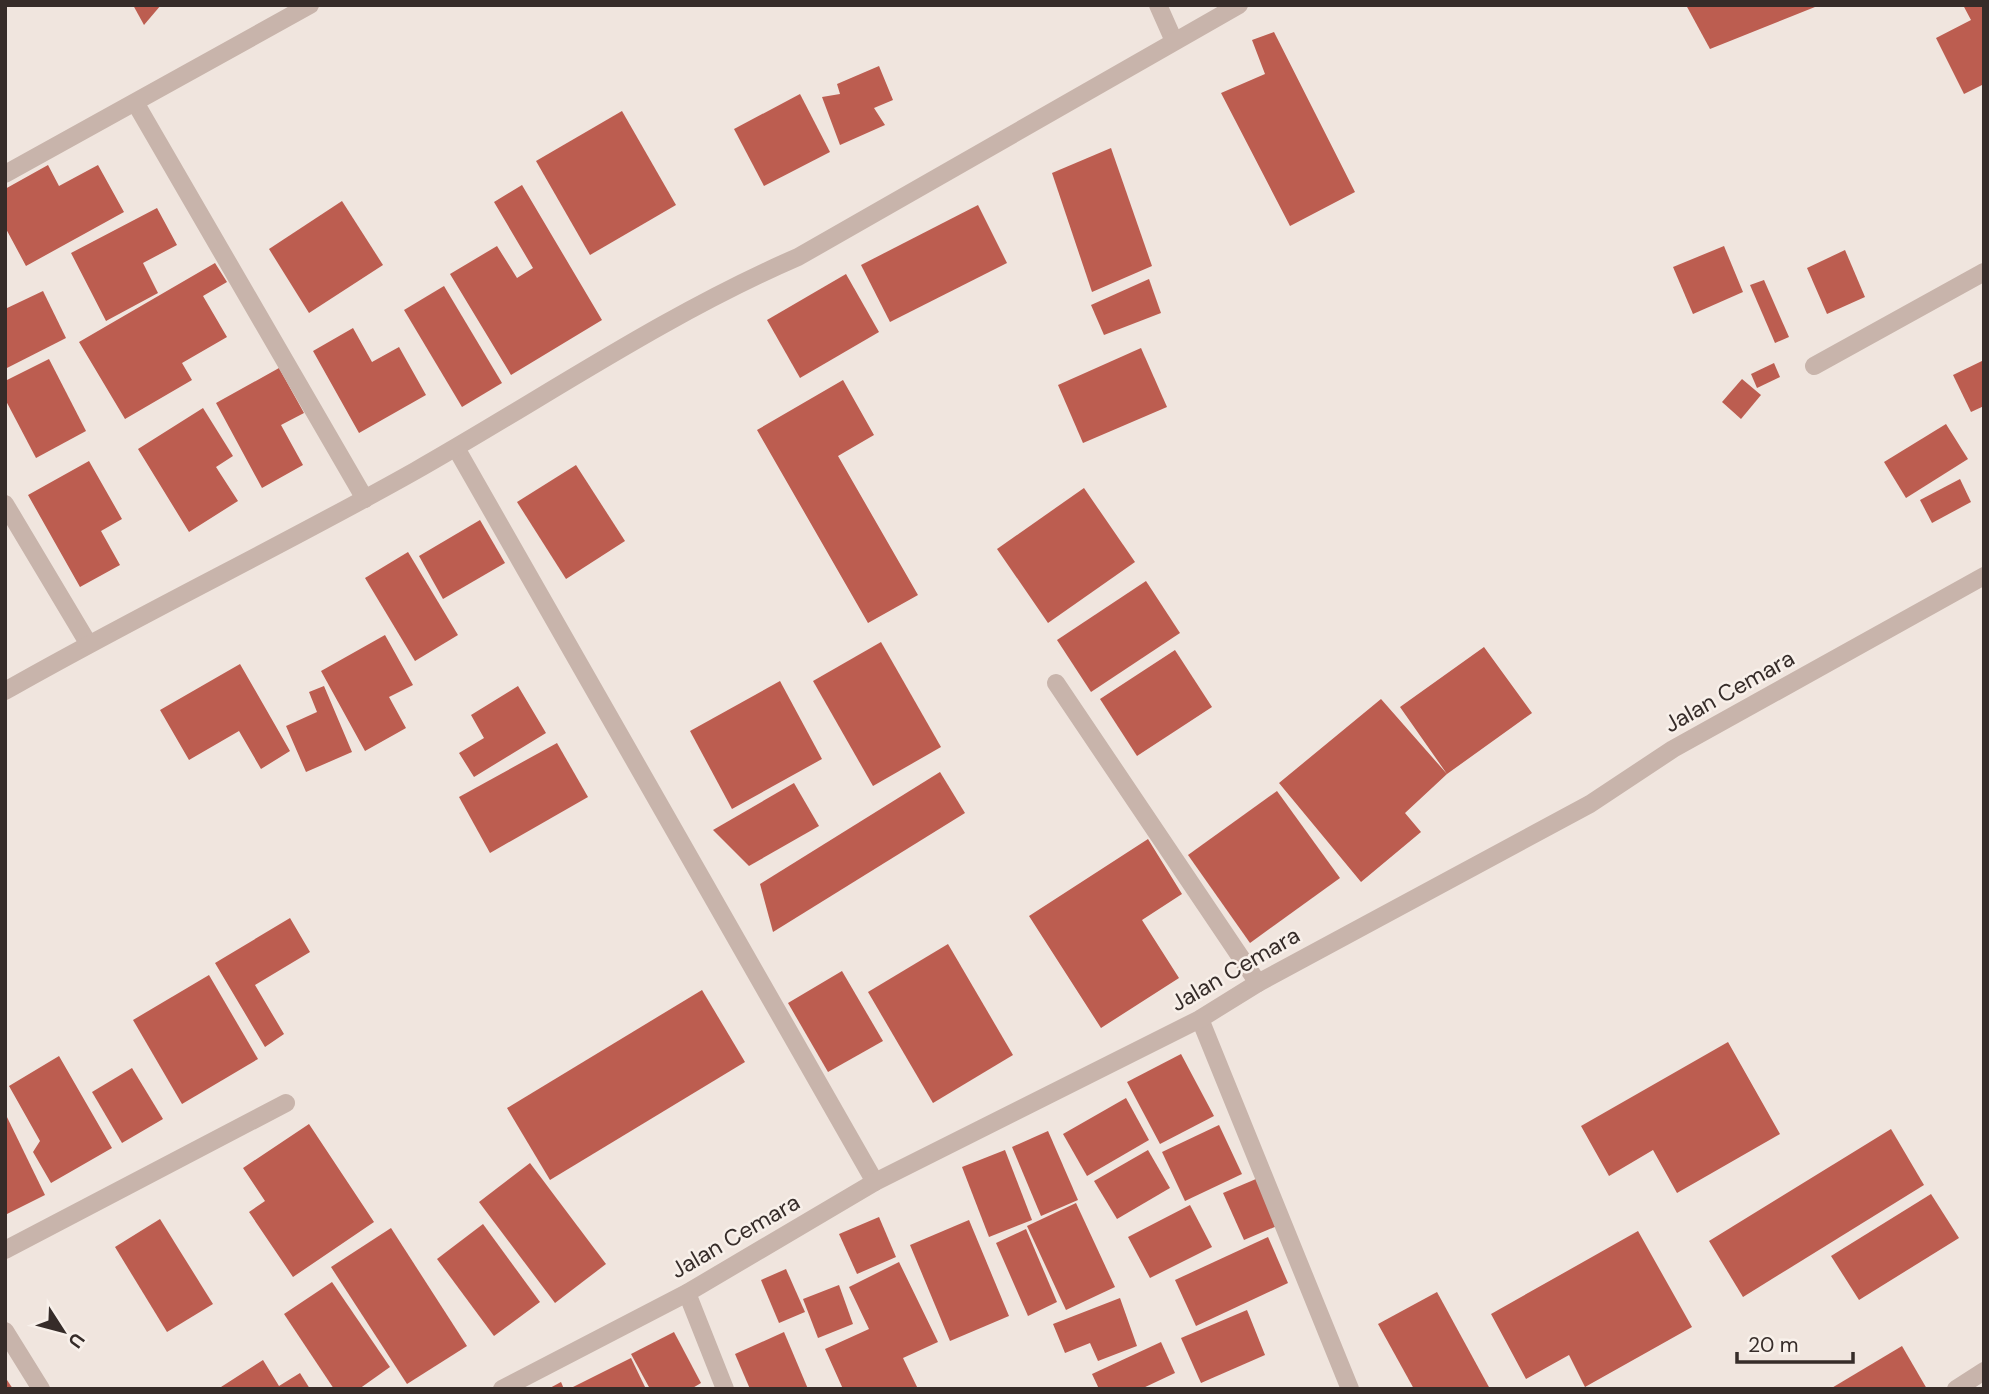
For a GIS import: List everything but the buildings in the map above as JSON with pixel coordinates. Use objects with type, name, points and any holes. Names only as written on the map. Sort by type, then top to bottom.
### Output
[{"type":"street","points":[[5,174],[136,104],[310,5]]},
{"type":"street","points":[[1158,5],[1174,41]]},
{"type":"street","points":[[5,691],[88,643],[365,499],[730,286],[798,257],[1239,5]]},
{"type":"street","points":[[136,104],[365,499]]},
{"type":"street","points":[[1814,366],[1984,272]]},
{"type":"street","points":[[456,448],[875,1182]]},
{"type":"street","points":[[5,504],[88,643]]},
{"type":"street","name":"Jalan Cemara","points":[[502,1389],[688,1293],[875,1182],[1200,1019],[1258,983],[1590,804],[1673,750],[1984,576]]},
{"type":"street","points":[[1056,683],[1258,983]]},
{"type":"street","points":[[1200,1019],[1350,1389]]},
{"type":"street","points":[[5,1250],[286,1103]]},
{"type":"street","points":[[688,1293],[705,1344],[725,1389]]},
{"type":"street","points":[[5,1331],[41,1389]]},
{"type":"street","points":[[1956,1389],[1984,1371]]}]
